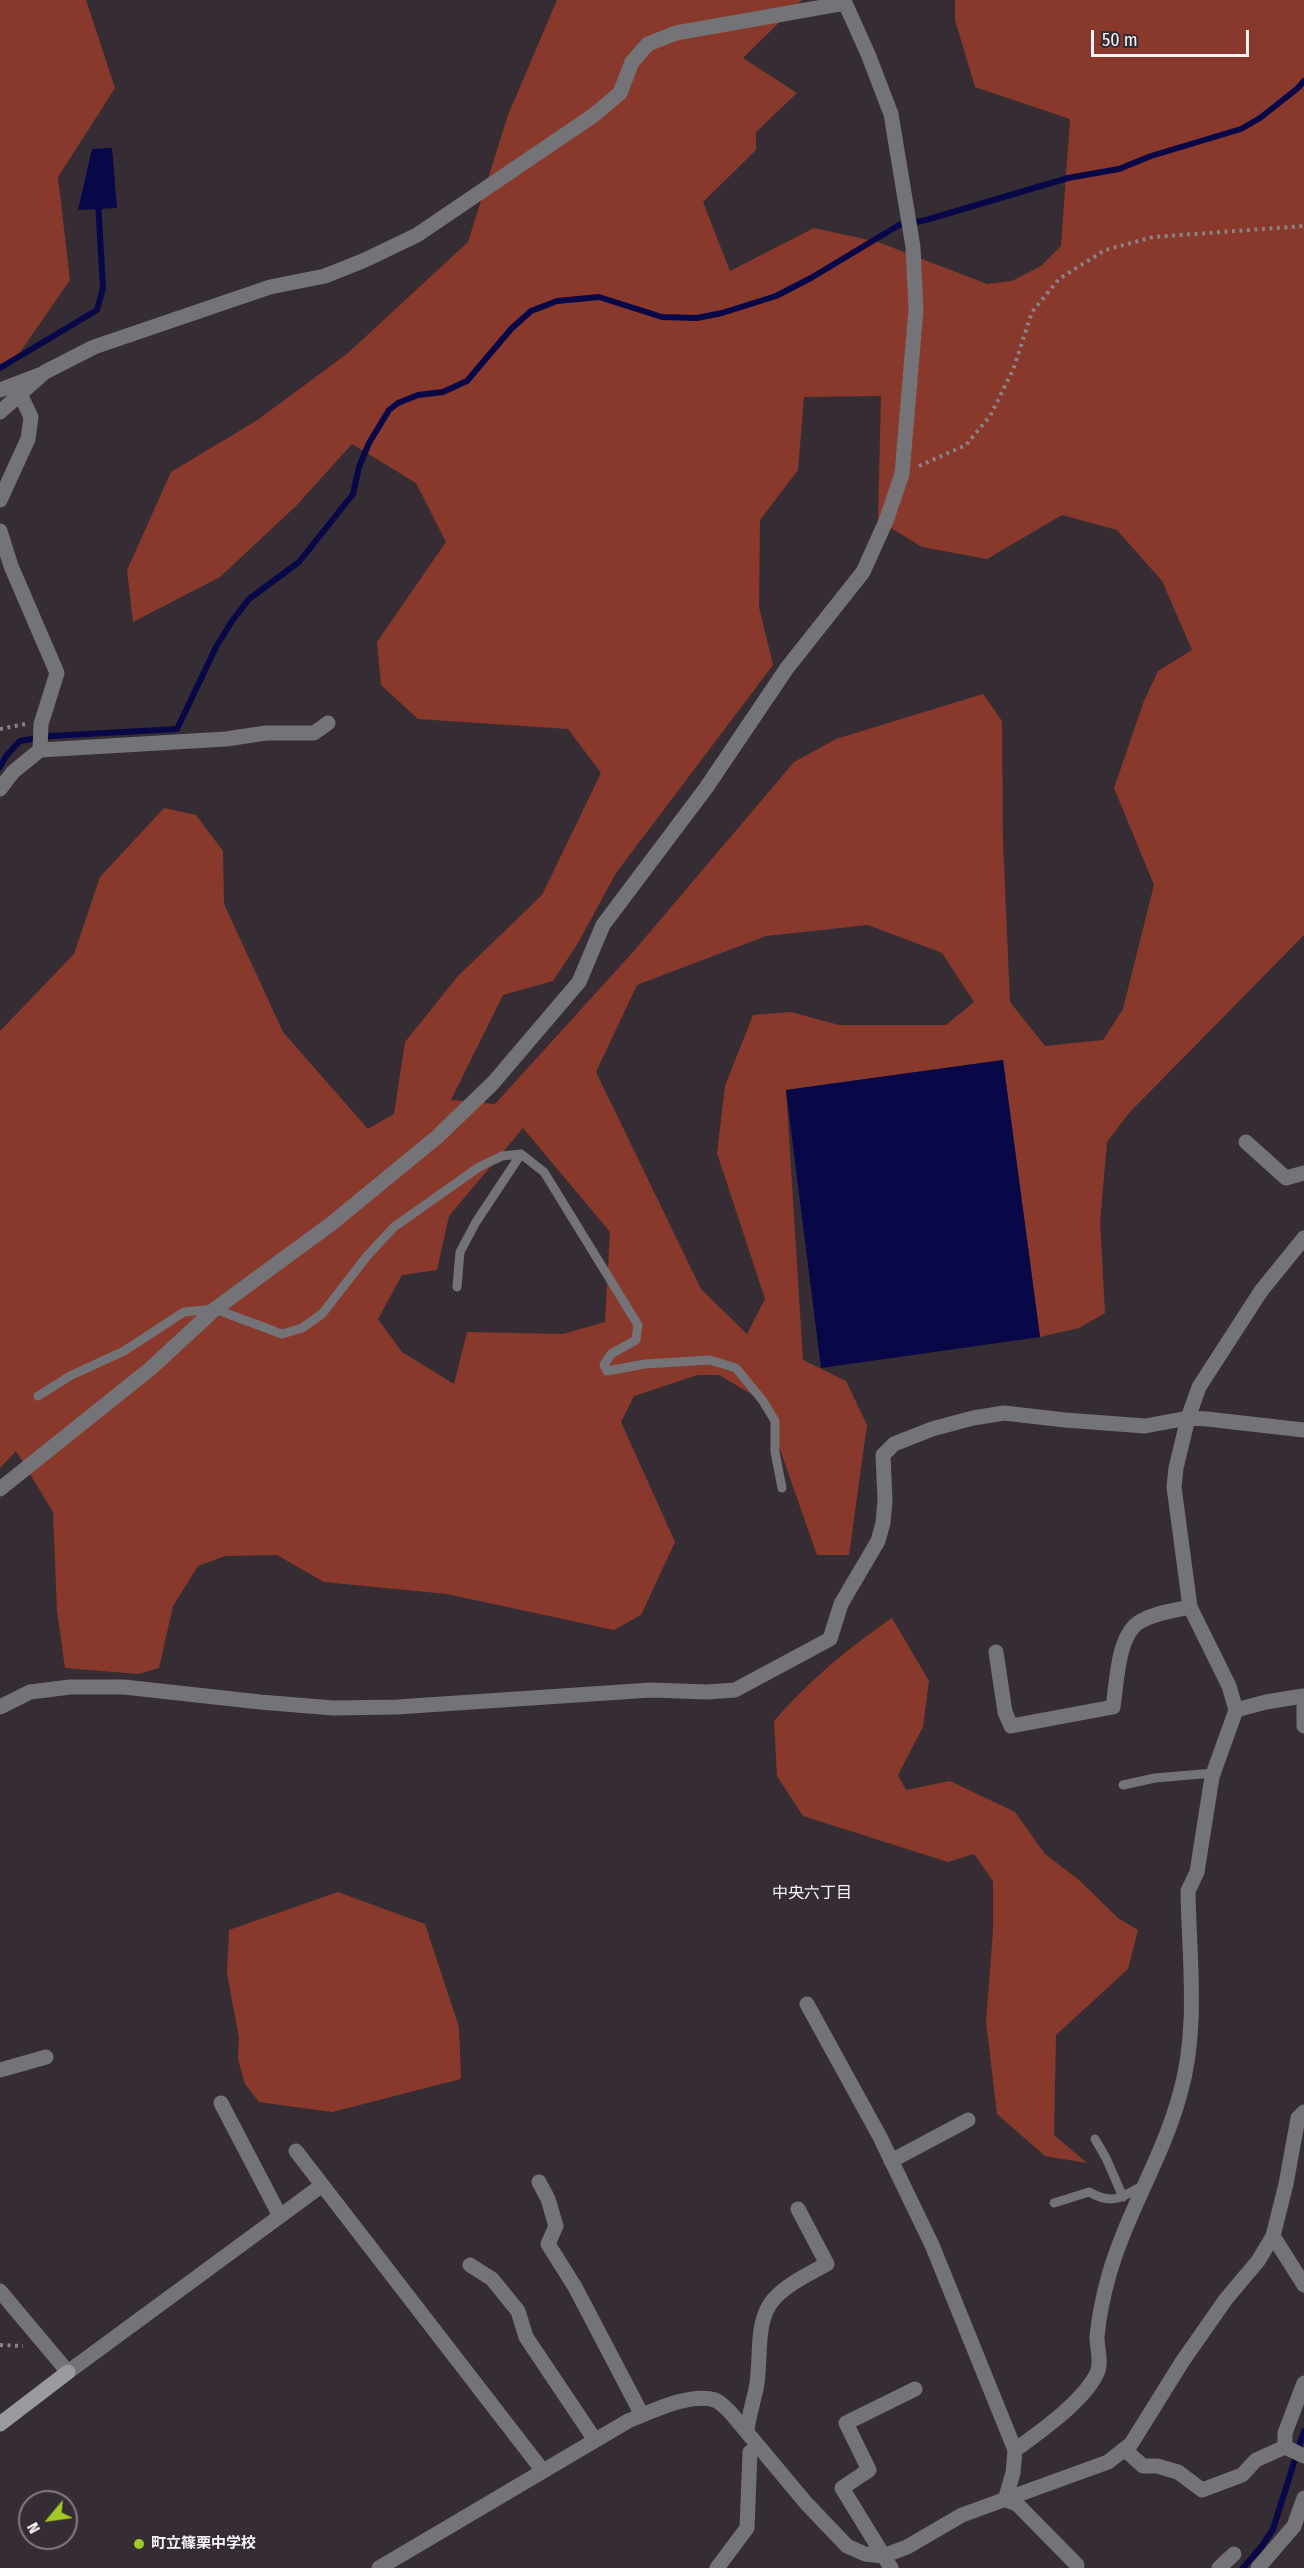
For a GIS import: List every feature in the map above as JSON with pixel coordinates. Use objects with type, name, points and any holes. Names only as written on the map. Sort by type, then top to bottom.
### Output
[{"type":"street","points":[[0,390],[45,372],[94,347],[270,287],[325,276],[417,235],[494,185],[594,115],[620,93],[632,62],[648,44],[676,33],[845,3],[891,114],[913,247],[916,309],[902,474],[886,521],[863,572],[788,668],[706,788],[603,925],[579,982],[493,1083],[437,1137],[331,1224],[215,1309],[150,1369],[0,1489]]},
{"type":"street","points":[[0,412],[21,396],[45,372]]},
{"type":"street","points":[[0,500],[28,439],[32,417],[21,396]]},
{"type":"street","points":[[0,531],[11,566],[29,602],[57,673],[41,723],[40,750]]},
{"type":"street","points":[[0,789],[14,772],[40,750],[226,739],[266,733],[314,733],[328,723]]},
{"type":"street","points":[[1246,1142],[1286,1178],[1304,1173]]},
{"type":"street","points":[[1015,2450],[1051,2424],[1084,2391],[1098,2372],[1097,2341],[1100,2304],[1119,2239],[1159,2153],[1180,2094],[1191,2041],[1188,1891],[1197,1872],[1214,1773],[1236,1710],[1229,1686],[1190,1607],[1174,1487],[1176,1468],[1188,1418],[1199,1387],[1261,1291],[1304,1238]]},
{"type":"street","points":[[0,1707],[30,1692],[70,1687],[124,1687],[333,1708],[397,1707],[651,1690],[707,1692],[735,1690],[830,1639],[841,1604],[878,1541],[883,1523],[885,1500],[883,1455],[894,1444],[932,1429],[973,1418],[1004,1413],[1145,1426],[1188,1418],[1304,1430]]},
{"type":"street","points":[[996,1652],[1005,1712],[1011,1726],[1113,1707],[1123,1645],[1134,1626],[1142,1620],[1190,1607]]},
{"type":"street","points":[[1236,1710],[1304,1696],[1304,1726]]},
{"type":"street","points":[[807,2004],[891,2161],[932,2246],[1015,2450],[1013,2473],[1005,2500]]},
{"type":"street","points":[[0,2070],[46,2057]]},
{"type":"street","points":[[221,2103],[280,2216]]},
{"type":"street","points":[[887,2562],[907,2547],[962,2515],[1108,2462],[1131,2444],[1182,2362],[1226,2299],[1258,2261],[1273,2236],[1286,2184],[1298,2118],[1304,2112]]},
{"type":"street","points":[[891,2161],[968,2120]]},
{"type":"street","points":[[296,2151],[543,2471]]},
{"type":"street","points":[[539,2182],[548,2199],[556,2226],[548,2244],[575,2287],[642,2415]]},
{"type":"street","points":[[0,2424],[321,2186]]},
{"type":"street","points":[[747,2430],[749,2412],[756,2389],[762,2328],[767,2309],[774,2298],[791,2285],[827,2264],[798,2209]]},
{"type":"street","points":[[1273,2236],[1304,2284]]},
{"type":"street","points":[[470,2265],[492,2278],[518,2311],[526,2337],[595,2440]]},
{"type":"street","points":[[0,2291],[68,2372]]},
{"type":"street","points":[[1285,2447],[1285,2433],[1304,2383]]},
{"type":"street","points":[[887,2562],[842,2488],[869,2470],[846,2423],[915,2389]]},
{"type":"street","points":[[379,2568],[595,2440],[642,2415],[672,2403],[701,2398],[716,2400],[747,2430],[806,2503],[846,2546],[887,2562]]},
{"type":"street","points":[[1124,2449],[1143,2466],[1157,2466],[1178,2472],[1202,2490],[1242,2475],[1256,2460],[1285,2447],[1304,2456]]},
{"type":"street","points":[[717,2568],[747,2528],[750,2452]]},
{"type":"street","points":[[1258,2568],[1293,2526],[1304,2498]]},
{"type":"street","points":[[1005,2500],[1017,2504],[1077,2565]]},
{"type":"street","points":[[1219,2568],[1234,2554]]},
{"type":"lane","points":[[457,1287],[460,1252],[476,1222],[521,1154]]},
{"type":"lane","points":[[38,1396],[70,1376],[124,1351],[184,1312],[215,1309],[282,1334],[302,1328],[322,1314],[367,1256],[394,1227],[479,1167],[502,1156],[521,1154],[544,1172],[638,1325],[636,1340],[611,1354],[604,1365],[607,1371],[645,1364],[710,1360],[736,1368],[763,1401],[775,1421],[776,1452],[782,1488]]},
{"type":"lane","points":[[1123,1785],[1164,1777],[1214,1773]]},
{"type":"lane","points":[[1095,2139],[1123,2197]]},
{"type":"lane","points":[[1054,2203],[1089,2192],[1100,2198],[1113,2200],[1144,2185]]},
{"type":"path","points":[[902,474],[966,445],[990,416],[1013,370],[1032,312],[1059,279],[1105,250],[1153,237],[1304,226]]},
{"type":"path","points":[[0,729],[41,723]]},
{"type":"shaded area","points":[[0,0],[86,0],[115,88],[58,177],[70,280],[16,358],[0,364]]},
{"type":"shaded area","points":[[557,0],[802,0],[743,58],[797,93],[756,132],[756,150],[703,202],[730,271],[814,228],[878,242],[987,284],[1012,281],[1041,266],[1061,246],[1070,119],[975,87],[955,20],[955,0],[1304,0],[1304,935],[1129,1113],[1107,1142],[1100,1223],[1105,1313],[1079,1328],[1040,1337],[1003,1060],[786,1090],[803,1360],[846,1381],[867,1425],[849,1555],[817,1555],[763,1401],[719,1375],[697,1375],[634,1396],[621,1422],[675,1542],[641,1615],[614,1630],[447,1594],[324,1582],[277,1555],[225,1556],[198,1566],[173,1606],[159,1668],[138,1674],[65,1668],[57,1611],[53,1512],[16,1451],[0,1468],[0,1031],[74,954],[100,877],[164,808],[196,815],[223,851],[224,904],[283,1032],[368,1129],[394,1114],[405,1042],[458,976],[542,895],[601,773],[568,729],[418,719],[381,685],[377,642],[446,542],[416,483],[352,444],[296,506],[220,577],[133,622],[127,570],[171,472],[256,421],[348,353],[468,242],[508,115]],"holes":[[[881,396],[878,520],[922,547],[987,559],[1062,515],[1117,530],[1162,581],[1192,650],[1158,671],[1144,701],[1114,788],[1154,885],[1123,1009],[1103,1040],[1045,1046],[1010,1002],[1003,841],[1002,721],[983,694],[836,739],[794,762],[633,952],[495,1104],[451,1100],[503,995],[553,981],[578,943],[616,873],[773,665],[759,607],[760,520],[798,470],[804,397]],[[868,925],[942,953],[974,1002],[946,1025],[839,1025],[791,1012],[753,1015],[725,1086],[717,1153],[765,1299],[747,1334],[701,1289],[596,1072],[637,985],[766,936]],[[523,1128],[610,1232],[605,1322],[563,1334],[467,1332],[454,1384],[402,1352],[378,1319],[402,1275],[437,1270],[449,1216]]]},
{"type":"shaded area","points":[[112,148],[117,208],[78,210],[92,149]]},
{"type":"shaded area","points":[[1003,1060],[1040,1337],[821,1368],[786,1090]]},
{"type":"shaded area","points":[[892,1618],[929,1681],[923,1727],[898,1775],[906,1790],[950,1781],[1015,1812],[1045,1854],[1079,1880],[1118,1918],[1138,1930],[1128,1969],[1056,2035],[1054,2135],[1087,2163],[1045,2156],[997,2114],[986,2021],[993,1932],[993,1881],[974,1854],[948,1862],[803,1816],[777,1776],[774,1721],[830,1666]]},
{"type":"shaded area","points":[[338,1892],[425,1924],[459,2027],[461,2079],[332,2112],[259,2102],[245,2084],[238,2059],[239,2038],[227,1974],[229,1930]]},
{"type":"waterway","points":[[0,767],[6,756],[20,741],[51,736],[177,729],[216,647],[232,621],[249,599],[299,562],[353,494],[359,467],[369,443],[389,410],[398,403],[418,395],[443,392],[467,381],[511,329],[531,311],[557,301],[599,297],[662,317],[697,318],[722,313],[776,296],[811,278],[899,225],[926,220],[1068,178],[1119,169],[1151,156],[1241,129],[1260,118],[1304,81]]},
{"type":"waterway","points":[[0,368],[97,310],[103,288],[98,201]]},
{"type":"waterway","points":[[1243,2568],[1273,2529],[1304,2431]]},
{"type":"place","name":"町立篠栗中学校","points":[[139,2544]]},
{"type":"district","name":"中央六丁目","points":[[812,1894]]}]
